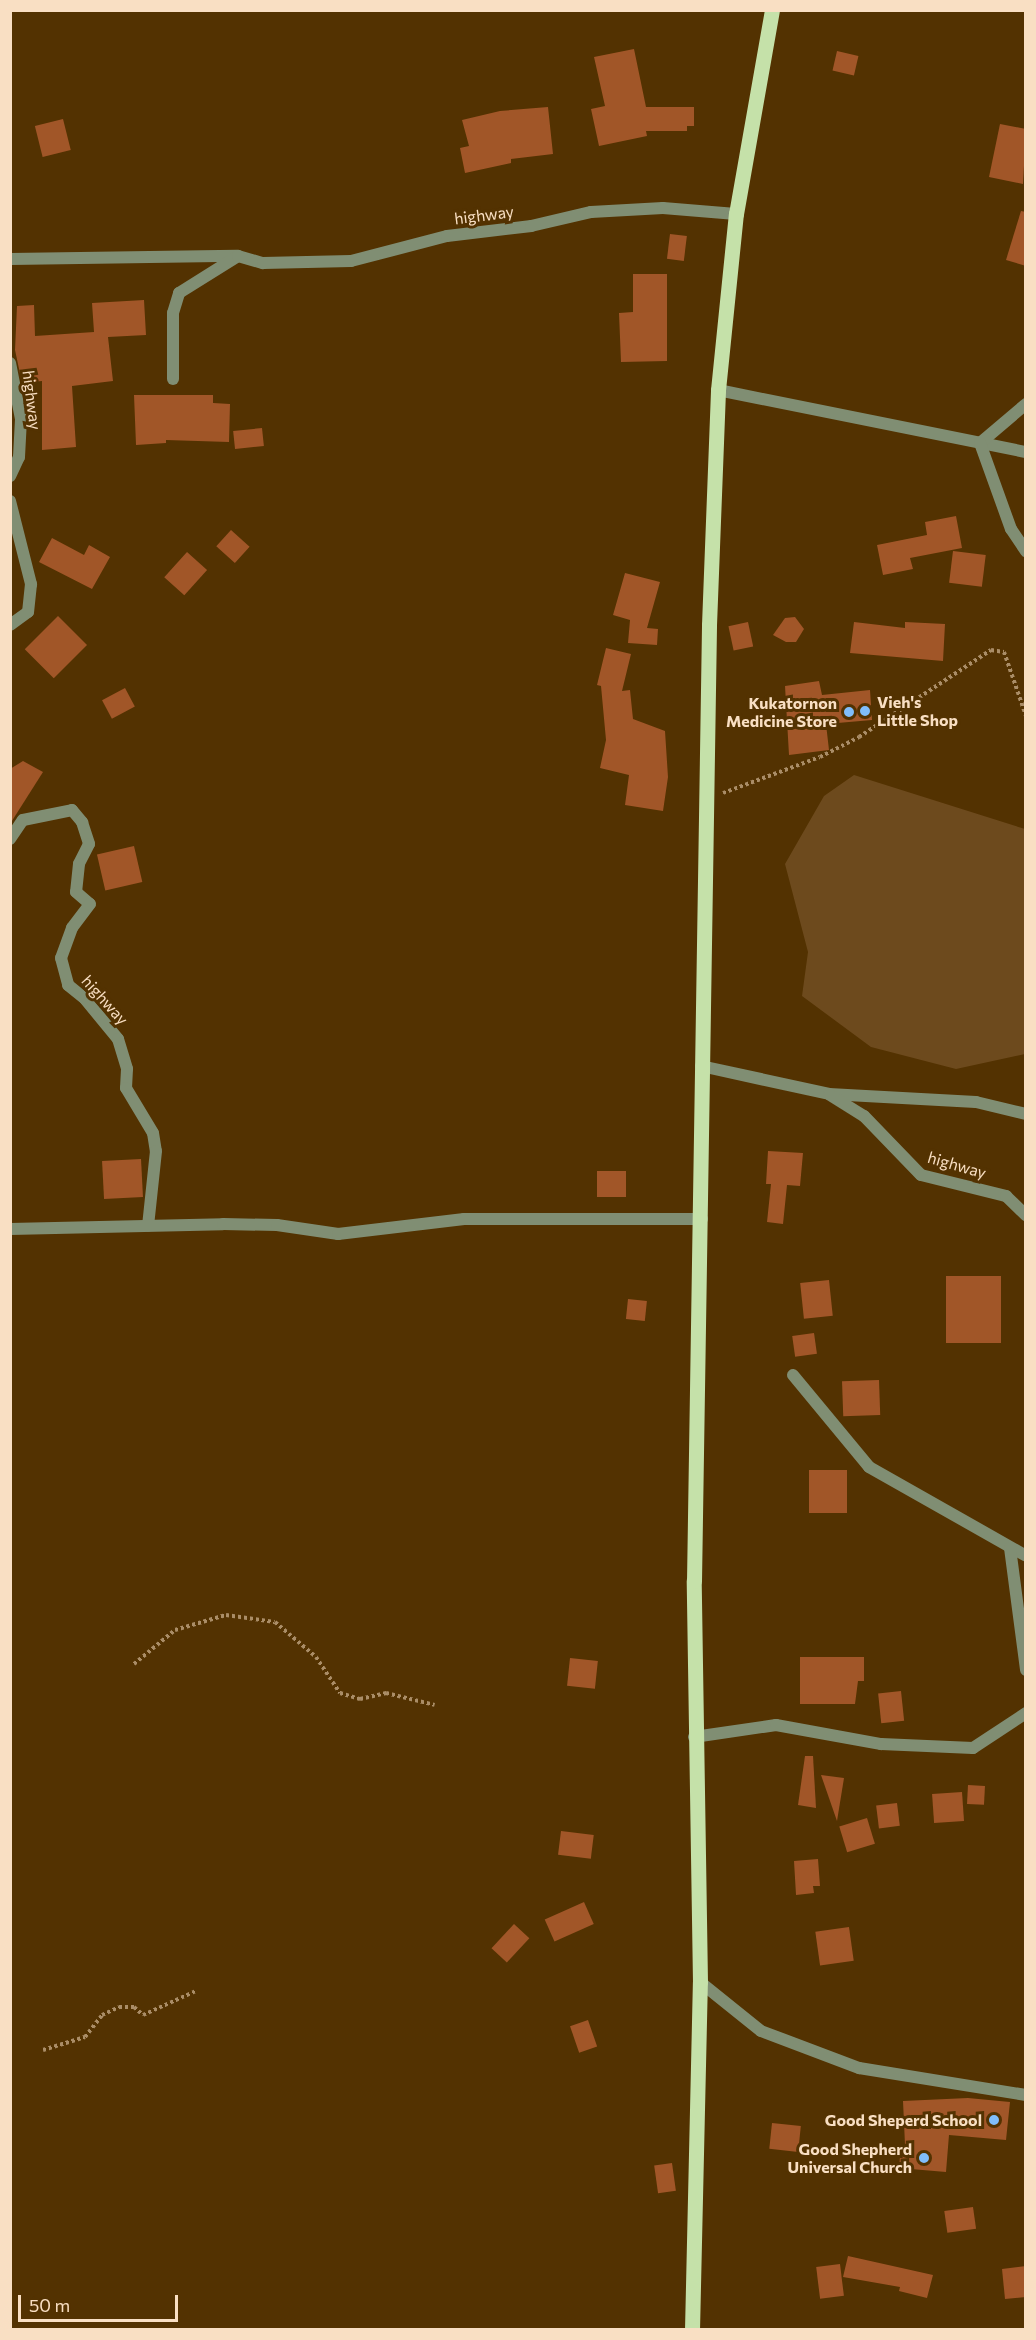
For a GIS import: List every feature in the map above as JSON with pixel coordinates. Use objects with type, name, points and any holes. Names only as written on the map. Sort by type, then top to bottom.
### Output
[{"type":"main road","points":[[692,2330],[700,1982],[694,1737],[702,1219],[701,1066],[718,390],[736,214],[772,10]]},
{"type":"street","name":"highway","points":[[10,259],[130,261],[238,256],[263,263],[351,261],[447,236],[531,226],[591,212],[663,208],[736,214]]},
{"type":"street","points":[[173,379],[173,313],[178,293],[238,256]]},
{"type":"street","name":"highway","points":[[10,363],[21,419],[19,457],[10,476]]},
{"type":"street","points":[[718,390],[1026,452]]},
{"type":"street","points":[[980,443],[1026,404]]},
{"type":"street","points":[[980,443],[1011,529],[1026,551]]},
{"type":"street","points":[[10,501],[31,584],[28,612],[10,625]]},
{"type":"street","name":"highway","points":[[10,839],[23,820],[72,810],[82,822],[89,844],[79,864],[76,892],[90,903],[72,928],[61,958],[68,985],[85,999],[118,1039],[127,1069],[126,1088],[153,1133],[156,1150],[148,1226]]},
{"type":"street","name":"highway","points":[[701,1066],[829,1094],[976,1102],[1026,1114]]},
{"type":"street","name":"highway","points":[[829,1094],[864,1116],[921,1175],[1006,1196],[1026,1215]]},
{"type":"street","points":[[10,1229],[277,1225],[338,1233],[464,1219],[702,1219]]},
{"type":"street","points":[[793,1374],[869,1467],[1026,1556]]},
{"type":"street","points":[[1010,1548],[1026,1670]]},
{"type":"street","points":[[694,1737],[776,1725],[881,1744],[973,1748],[1026,1713]]},
{"type":"street","points":[[700,1982],[761,2031],[859,2068],[1026,2095]]},
{"type":"path","points":[[707,799],[820,757],[859,737],[991,650],[1004,652],[1026,716]]},
{"type":"path","points":[[134,1664],[175,1630],[226,1615],[275,1622],[316,1657],[340,1693],[360,1699],[386,1693],[435,1705]]},
{"type":"path","points":[[43,2050],[85,2037],[102,2015],[118,2007],[134,2007],[142,2015],[196,1991]]},
{"type":"shaded area","points":[[854,775],[1025,829],[1025,1054],[956,1069],[871,1047],[802,996],[808,952],[785,864],[824,796]]},
{"type":"building","points":[[634,49],[646,107],[694,107],[694,126],[687,126],[687,131],[646,131],[647,136],[599,146],[591,109],[605,106],[594,57]]},
{"type":"building","points":[[837,51],[858,56],[854,75],[833,70]]},
{"type":"building","points":[[548,107],[553,154],[511,159],[511,163],[465,173],[460,148],[469,146],[462,120],[500,111]]},
{"type":"building","points":[[63,119],[71,150],[43,157],[35,126]]},
{"type":"building","points":[[1000,124],[1026,129],[1023,184],[989,177]]},
{"type":"building","points":[[1021,211],[1026,212],[1026,266],[1006,260]]},
{"type":"building","points":[[670,234],[687,236],[684,261],[667,259]]},
{"type":"building","points":[[633,274],[667,274],[667,361],[621,362],[619,313],[633,312]]},
{"type":"building","points":[[144,300],[146,335],[108,337],[113,381],[72,386],[76,447],[42,450],[42,381],[22,383],[15,350],[17,306],[34,305],[35,336],[94,332],[92,303]]},
{"type":"building","points":[[134,395],[213,395],[213,403],[230,404],[229,442],[166,440],[166,443],[136,445]]},
{"type":"building","points":[[262,428],[264,446],[235,449],[233,431]]},
{"type":"building","points":[[956,516],[962,548],[910,558],[913,569],[883,575],[877,545],[927,535],[925,522]]},
{"type":"building","points":[[231,530],[250,547],[235,563],[216,546]]},
{"type":"building","points":[[52,538],[84,555],[89,545],[110,557],[92,589],[39,562]]},
{"type":"building","points":[[953,551],[986,555],[982,587],[949,583]]},
{"type":"building","points":[[187,552],[207,570],[184,595],[164,577]]},
{"type":"building","points":[[625,573],[660,582],[647,628],[658,629],[657,645],[628,643],[630,620],[613,615]]},
{"type":"building","points":[[58,616],[87,645],[54,678],[25,649]]},
{"type":"building","points":[[795,617],[804,629],[796,642],[786,642],[773,635],[785,618]]},
{"type":"building","points":[[748,622],[753,646],[734,651],[728,626]]},
{"type":"building","points":[[854,622],[905,628],[905,622],[945,624],[943,661],[850,653]]},
{"type":"building","points":[[606,648],[631,654],[622,691],[630,690],[633,719],[665,731],[668,777],[663,811],[625,805],[629,775],[600,768],[606,740],[601,686],[597,685]]},
{"type":"building","points":[[819,681],[822,695],[870,690],[872,720],[826,724],[829,750],[789,755],[785,686]]},
{"type":"building","points":[[125,688],[135,707],[112,719],[102,700]]},
{"type":"building","points":[[23,761],[43,772],[10,824],[10,769]]},
{"type":"building","points":[[134,846],[142,882],[105,891],[97,855]]},
{"type":"building","points":[[768,1151],[803,1153],[800,1186],[787,1185],[783,1224],[767,1222],[771,1184],[766,1184]]},
{"type":"building","points":[[141,1159],[143,1197],[104,1199],[102,1161]]},
{"type":"building","points":[[597,1171],[626,1171],[626,1197],[597,1197]]},
{"type":"building","points":[[946,1276],[1001,1276],[1001,1343],[946,1343]]},
{"type":"building","points":[[829,1280],[833,1316],[804,1319],[800,1283]]},
{"type":"building","points":[[628,1299],[647,1301],[645,1321],[626,1319]]},
{"type":"building","points":[[814,1333],[817,1354],[795,1357],[792,1336]]},
{"type":"building","points":[[879,1380],[880,1415],[843,1416],[842,1381]]},
{"type":"building","points":[[809,1470],[847,1470],[847,1513],[809,1513]]},
{"type":"building","points":[[800,1657],[864,1657],[864,1681],[858,1681],[855,1704],[800,1704]]},
{"type":"building","points":[[570,1658],[598,1661],[595,1689],[567,1686]]},
{"type":"building","points":[[901,1691],[904,1721],[881,1723],[878,1693]]},
{"type":"building","points":[[805,1756],[813,1756],[816,1808],[798,1805]]},
{"type":"building","points":[[821,1775],[844,1778],[837,1821]]},
{"type":"building","points":[[968,1785],[985,1786],[984,1805],[967,1804]]},
{"type":"building","points":[[962,1792],[964,1821],[934,1823],[932,1794]]},
{"type":"building","points":[[897,1803],[900,1826],[879,1828],[876,1806]]},
{"type":"building","points":[[867,1818],[875,1844],[847,1852],[839,1826]]},
{"type":"building","points":[[561,1831],[594,1835],[591,1859],[558,1855]]},
{"type":"building","points":[[818,1859],[820,1886],[813,1886],[814,1893],[796,1895],[794,1861]]},
{"type":"building","points":[[584,1902],[594,1924],[554,1941],[545,1919]]},
{"type":"building","points":[[514,1924],[529,1938],[507,1962],[491,1948]]},
{"type":"building","points":[[849,1927],[854,1961],[820,1965],[815,1932]]},
{"type":"building","points":[[588,2020],[597,2046],[579,2053],[570,2026]]},
{"type":"building","points":[[968,2098],[1010,2102],[1006,2140],[949,2135],[946,2172],[899,2168],[901,2145],[905,2145],[903,2101]]},
{"type":"building","points":[[772,2123],[801,2126],[798,2152],[769,2149]]},
{"type":"building","points":[[672,2163],[676,2191],[658,2193],[654,2166]]},
{"type":"building","points":[[973,2207],[976,2229],[947,2233],[944,2211]]},
{"type":"building","points":[[848,2256],[933,2275],[927,2298],[899,2291],[900,2287],[843,2277]]},
{"type":"building","points":[[840,2264],[844,2296],[820,2299],[816,2267]]},
{"type":"building","points":[[1026,2266],[1026,2297],[1005,2299],[1002,2269]]},
{"type":"place","name":"Vieh's Little Shop","points":[[865,711]]},
{"type":"place","name":"Kukatornon Medicine Store","points":[[849,712]]},
{"type":"place","name":"Good Sheperd School","points":[[994,2120]]},
{"type":"place","name":"Good Shepherd Universal Church","points":[[924,2158]]}]
